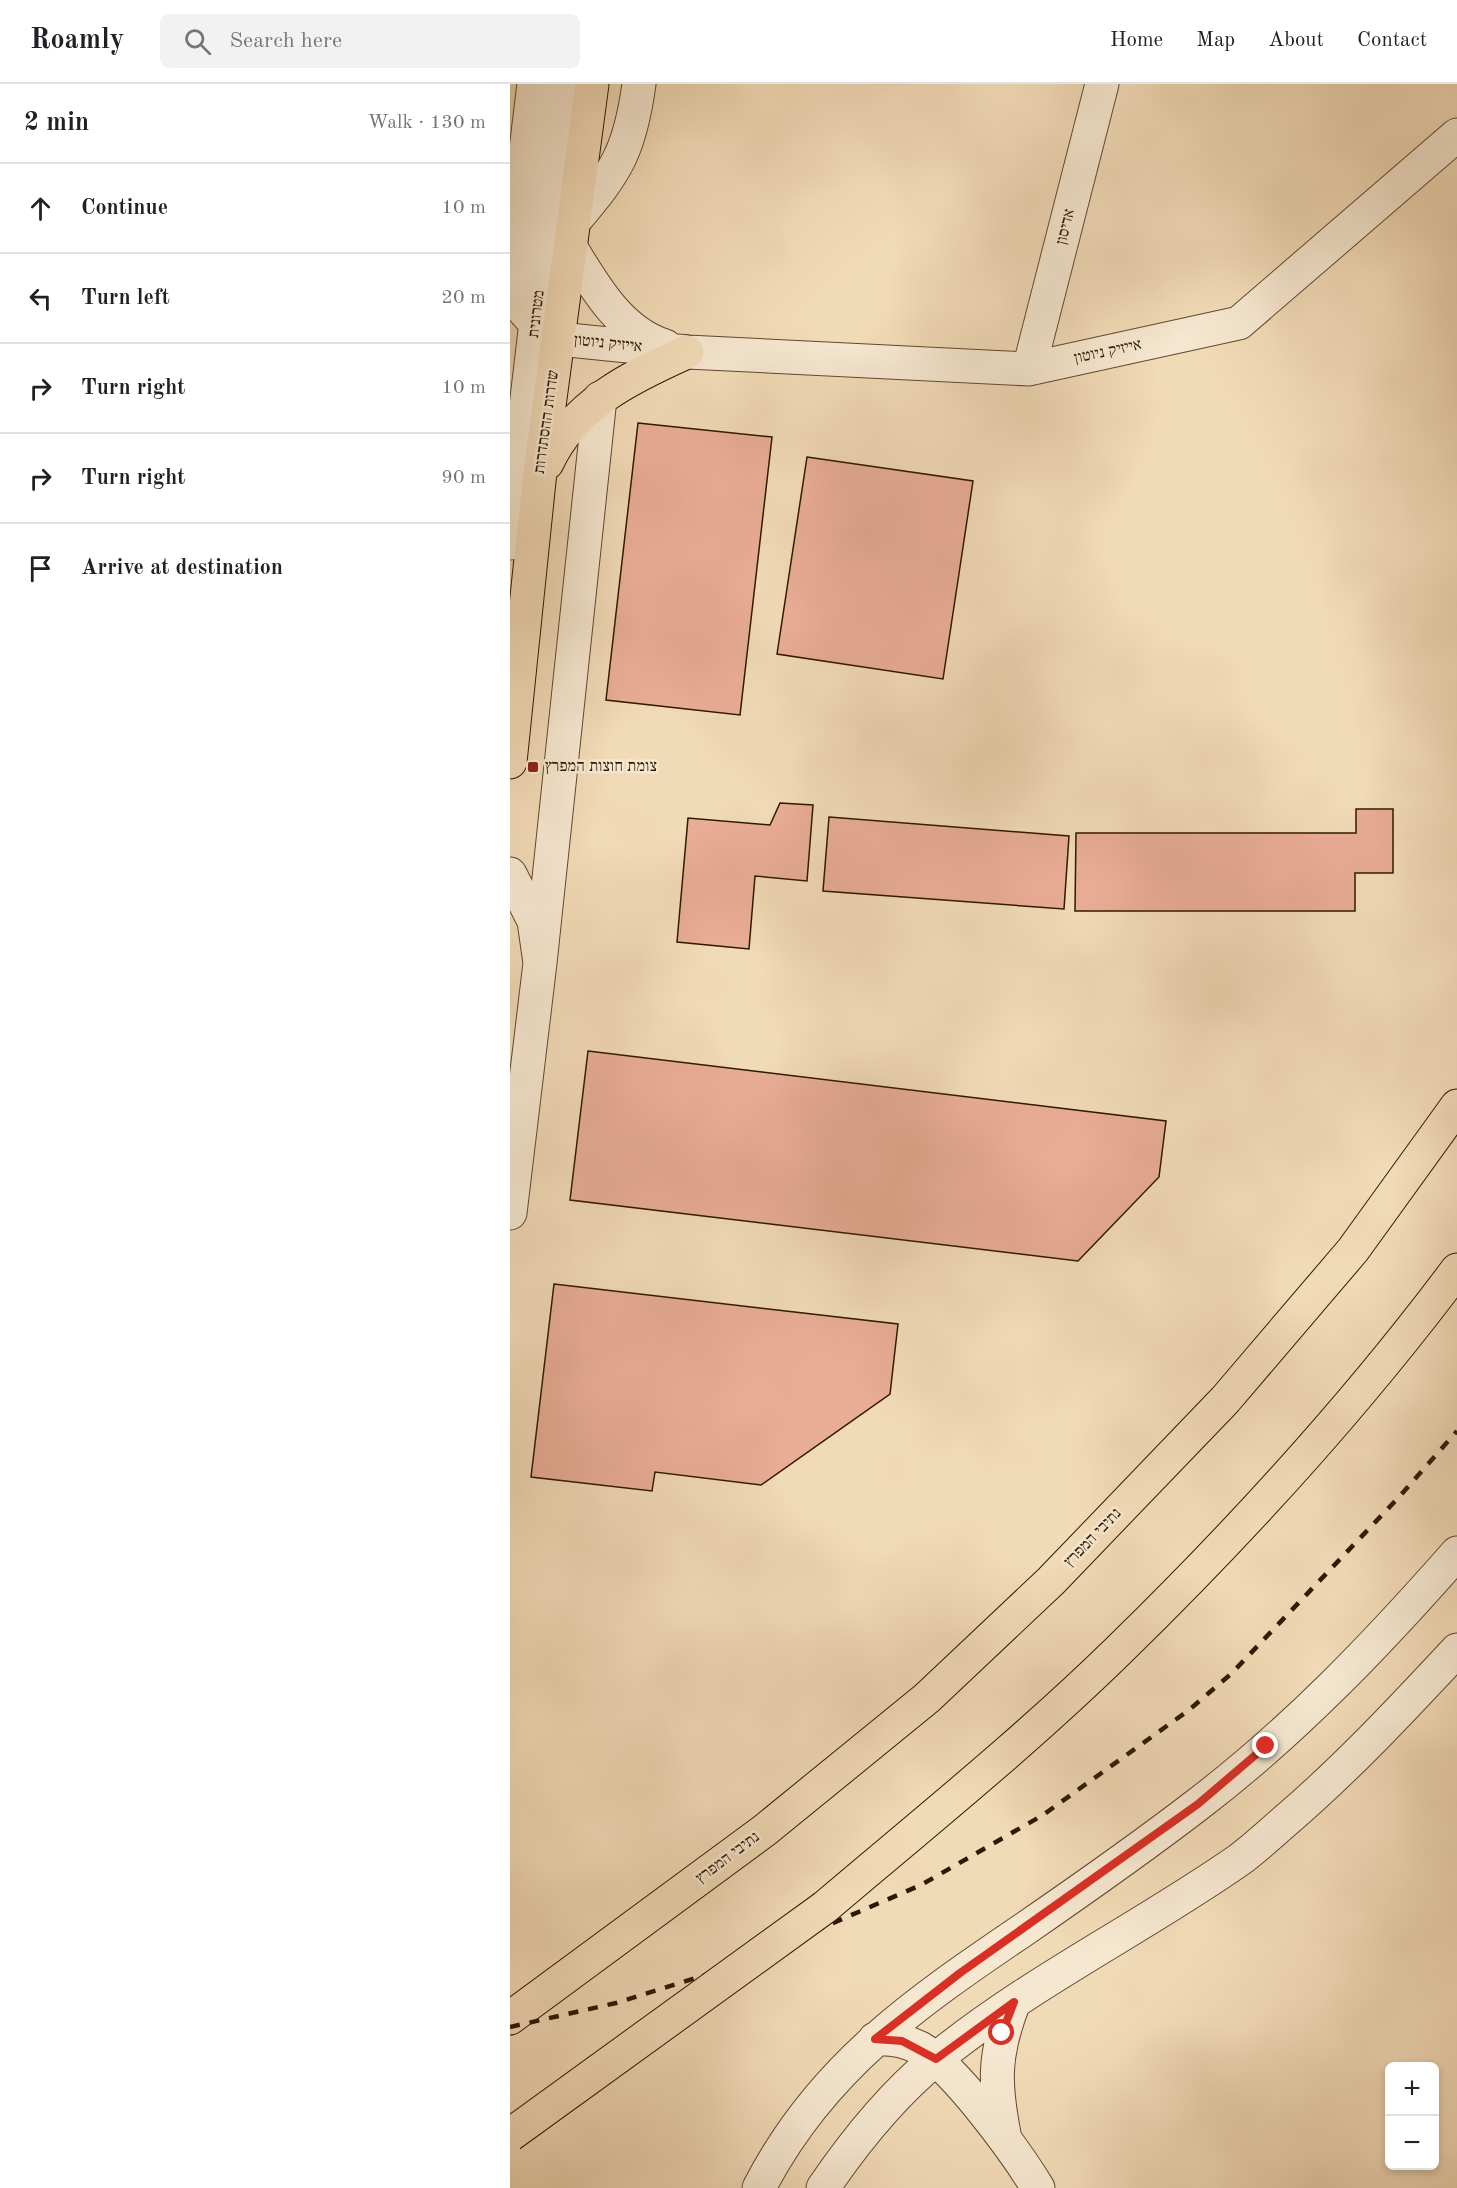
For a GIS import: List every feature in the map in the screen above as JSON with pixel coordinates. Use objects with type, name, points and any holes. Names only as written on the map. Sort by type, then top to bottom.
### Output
[{"type":"highway","name":"שדרות ההסתדרות","points":[[510,762],[539,481],[548,331],[573,234],[592,84]]},
{"type":"highway","points":[[539,481],[554,447],[571,425],[600,398],[647,371],[687,352]]},
{"type":"highway","name":"נתיבי המפרץ","points":[[510,2018],[665,1906],[765,1830],[927,1698],[1051,1581],[1225,1400],[1353,1250],[1457,1106]]},
{"type":"highway","points":[[510,2135],[825,1907],[981,1776],[1118,1651],[1258,1509],[1429,1307],[1457,1270]]},
{"type":"street","name":"מטרונית","points":[[510,281],[534,84]]},
{"type":"street","name":"מטרונית","points":[[510,543],[548,331],[564,84]]},
{"type":"street","points":[[573,234],[625,149],[634,119],[639,84]]},
{"type":"street","name":"אדיסון","points":[[1029,369],[1102,84]]},
{"type":"street","name":"אייזיק ניוטון","points":[[548,331],[687,352],[1029,369],[1239,323],[1457,135]]},
{"type":"street","name":"אייזיק ניוטון","points":[[573,234],[603,299],[632,328],[655,343],[687,352]]},
{"type":"street","points":[[510,295],[548,331]]},
{"type":"street","points":[[510,1213],[540,963],[600,398]]},
{"type":"street","points":[[510,874],[534,921],[540,963]]},
{"type":"street","points":[[759,2188],[773,2161],[804,2115],[831,2082],[875,2039],[960,1973],[1198,1804],[1337,1683],[1457,1553]]},
{"type":"street","points":[[823,2188],[863,2133],[893,2100],[936,2059],[1014,2002],[1240,1859],[1310,1799],[1381,1732],[1457,1650]]},
{"type":"street","points":[[1006,2140],[998,2104],[996,2069],[1002,2033],[1014,2002]]},
{"type":"street","points":[[875,2039],[902,2041],[936,2059],[1006,2140],[1038,2188]]},
{"type":"building","points":[[638,423],[772,437],[740,715],[606,700]]},
{"type":"building","points":[[807,457],[973,481],[943,679],[777,654]]},
{"type":"building","points":[[780,803],[813,805],[807,881],[755,876],[749,949],[677,942],[688,818],[770,825]]},
{"type":"building","points":[[1356,809],[1393,809],[1393,873],[1355,873],[1355,911],[1075,911],[1076,833],[1356,833]]},
{"type":"building","points":[[829,817],[1069,836],[1064,909],[823,891]]},
{"type":"building","points":[[588,1051],[1166,1121],[1159,1177],[1078,1261],[570,1200]]},
{"type":"building","points":[[554,1284],[898,1324],[890,1394],[761,1485],[655,1472],[652,1491],[531,1477]]},
{"type":"railway","points":[[510,2027],[616,2003],[731,1967],[921,1885],[1043,1815],[1189,1710],[1232,1673],[1399,1497],[1457,1431]]},
{"type":"place","name":"צומת חוצות המפרץ","points":[[533,767]]},
{"type":"route","points":[[1002,2033],[1014,2002],[936,2059],[902,2041],[887,2038],[875,2039],[960,1973],[1083,1888],[1198,1804],[1266,1746]]}]
